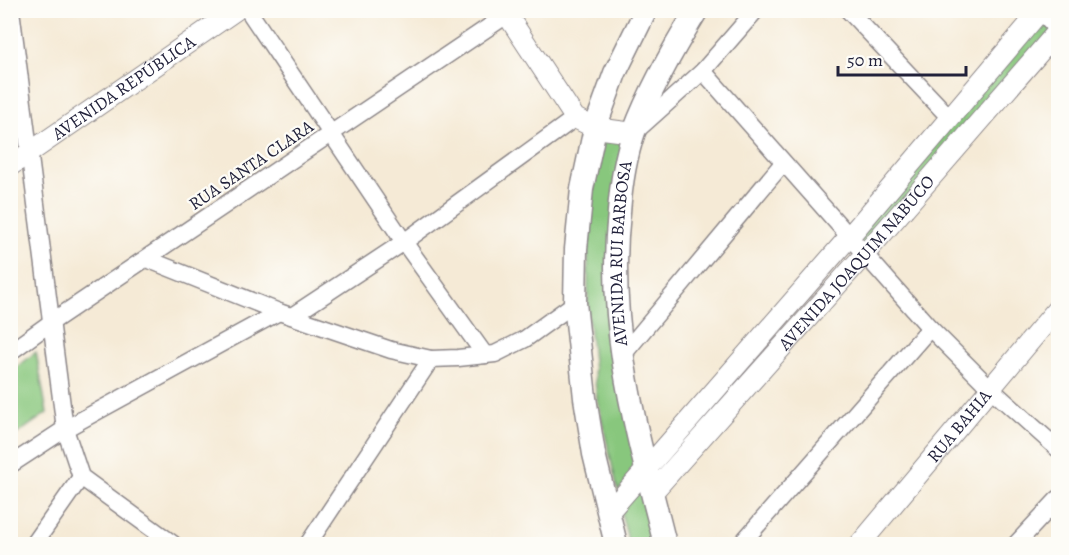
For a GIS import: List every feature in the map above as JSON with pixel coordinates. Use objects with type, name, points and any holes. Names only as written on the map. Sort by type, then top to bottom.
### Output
[{"type":"main road","points":[[616,544],[594,454],[585,398],[575,303],[576,249],[585,123],[615,73],[646,10]]},
{"type":"main road","name":"AVENIDA RUI BARBOSA","points":[[665,544],[621,357],[615,295],[616,231],[622,179],[634,133],[656,82],[697,10]]},
{"type":"street","points":[[11,10],[66,429],[81,477],[172,544]]},
{"type":"street","name":"AVENIDA REPÚBLICA","points":[[10,166],[236,10]]},
{"type":"street","points":[[249,10],[404,242],[485,355]]},
{"type":"street","points":[[509,12],[585,123],[634,133],[703,71],[756,10]]},
{"type":"street","points":[[848,10],[950,118]]},
{"type":"street","points":[[1041,11],[1059,30]]},
{"type":"street","name":"AVENIDA JOAQUIM NABUCO","points":[[608,513],[849,237],[1041,11]]},
{"type":"street","name":"RUA SANTA CLARA","points":[[10,352],[52,321],[147,259],[509,12]]},
{"type":"street","name":"AVENIDA JOAQUIM NABUCO","points":[[652,493],[864,255],[1059,30]]},
{"type":"street","points":[[703,71],[930,328],[991,389],[1059,449]]},
{"type":"street","points":[[10,465],[66,429],[285,314],[404,242],[585,123]]},
{"type":"street","points":[[621,357],[783,163]]},
{"type":"street","points":[[147,259],[285,314],[391,350],[431,359],[495,354],[525,339],[575,303]]},
{"type":"street","name":"RUA BAHIA","points":[[860,544],[1059,308]]},
{"type":"street","points":[[741,544],[930,328]]},
{"type":"street","points":[[308,544],[431,359]]},
{"type":"street","points":[[34,544],[81,477]]},
{"type":"street","points":[[1016,544],[1059,499]]},
{"type":"green space","points":[[1041,16],[1054,29],[864,253],[851,238]]},
{"type":"green space","points":[[600,133],[627,139],[613,210],[641,468],[618,491],[597,399],[588,314],[588,201]]},
{"type":"green space","points":[[36,352],[47,413],[11,438],[11,372]]},
{"type":"green space","points":[[646,482],[662,544],[629,544],[620,509]]}]
